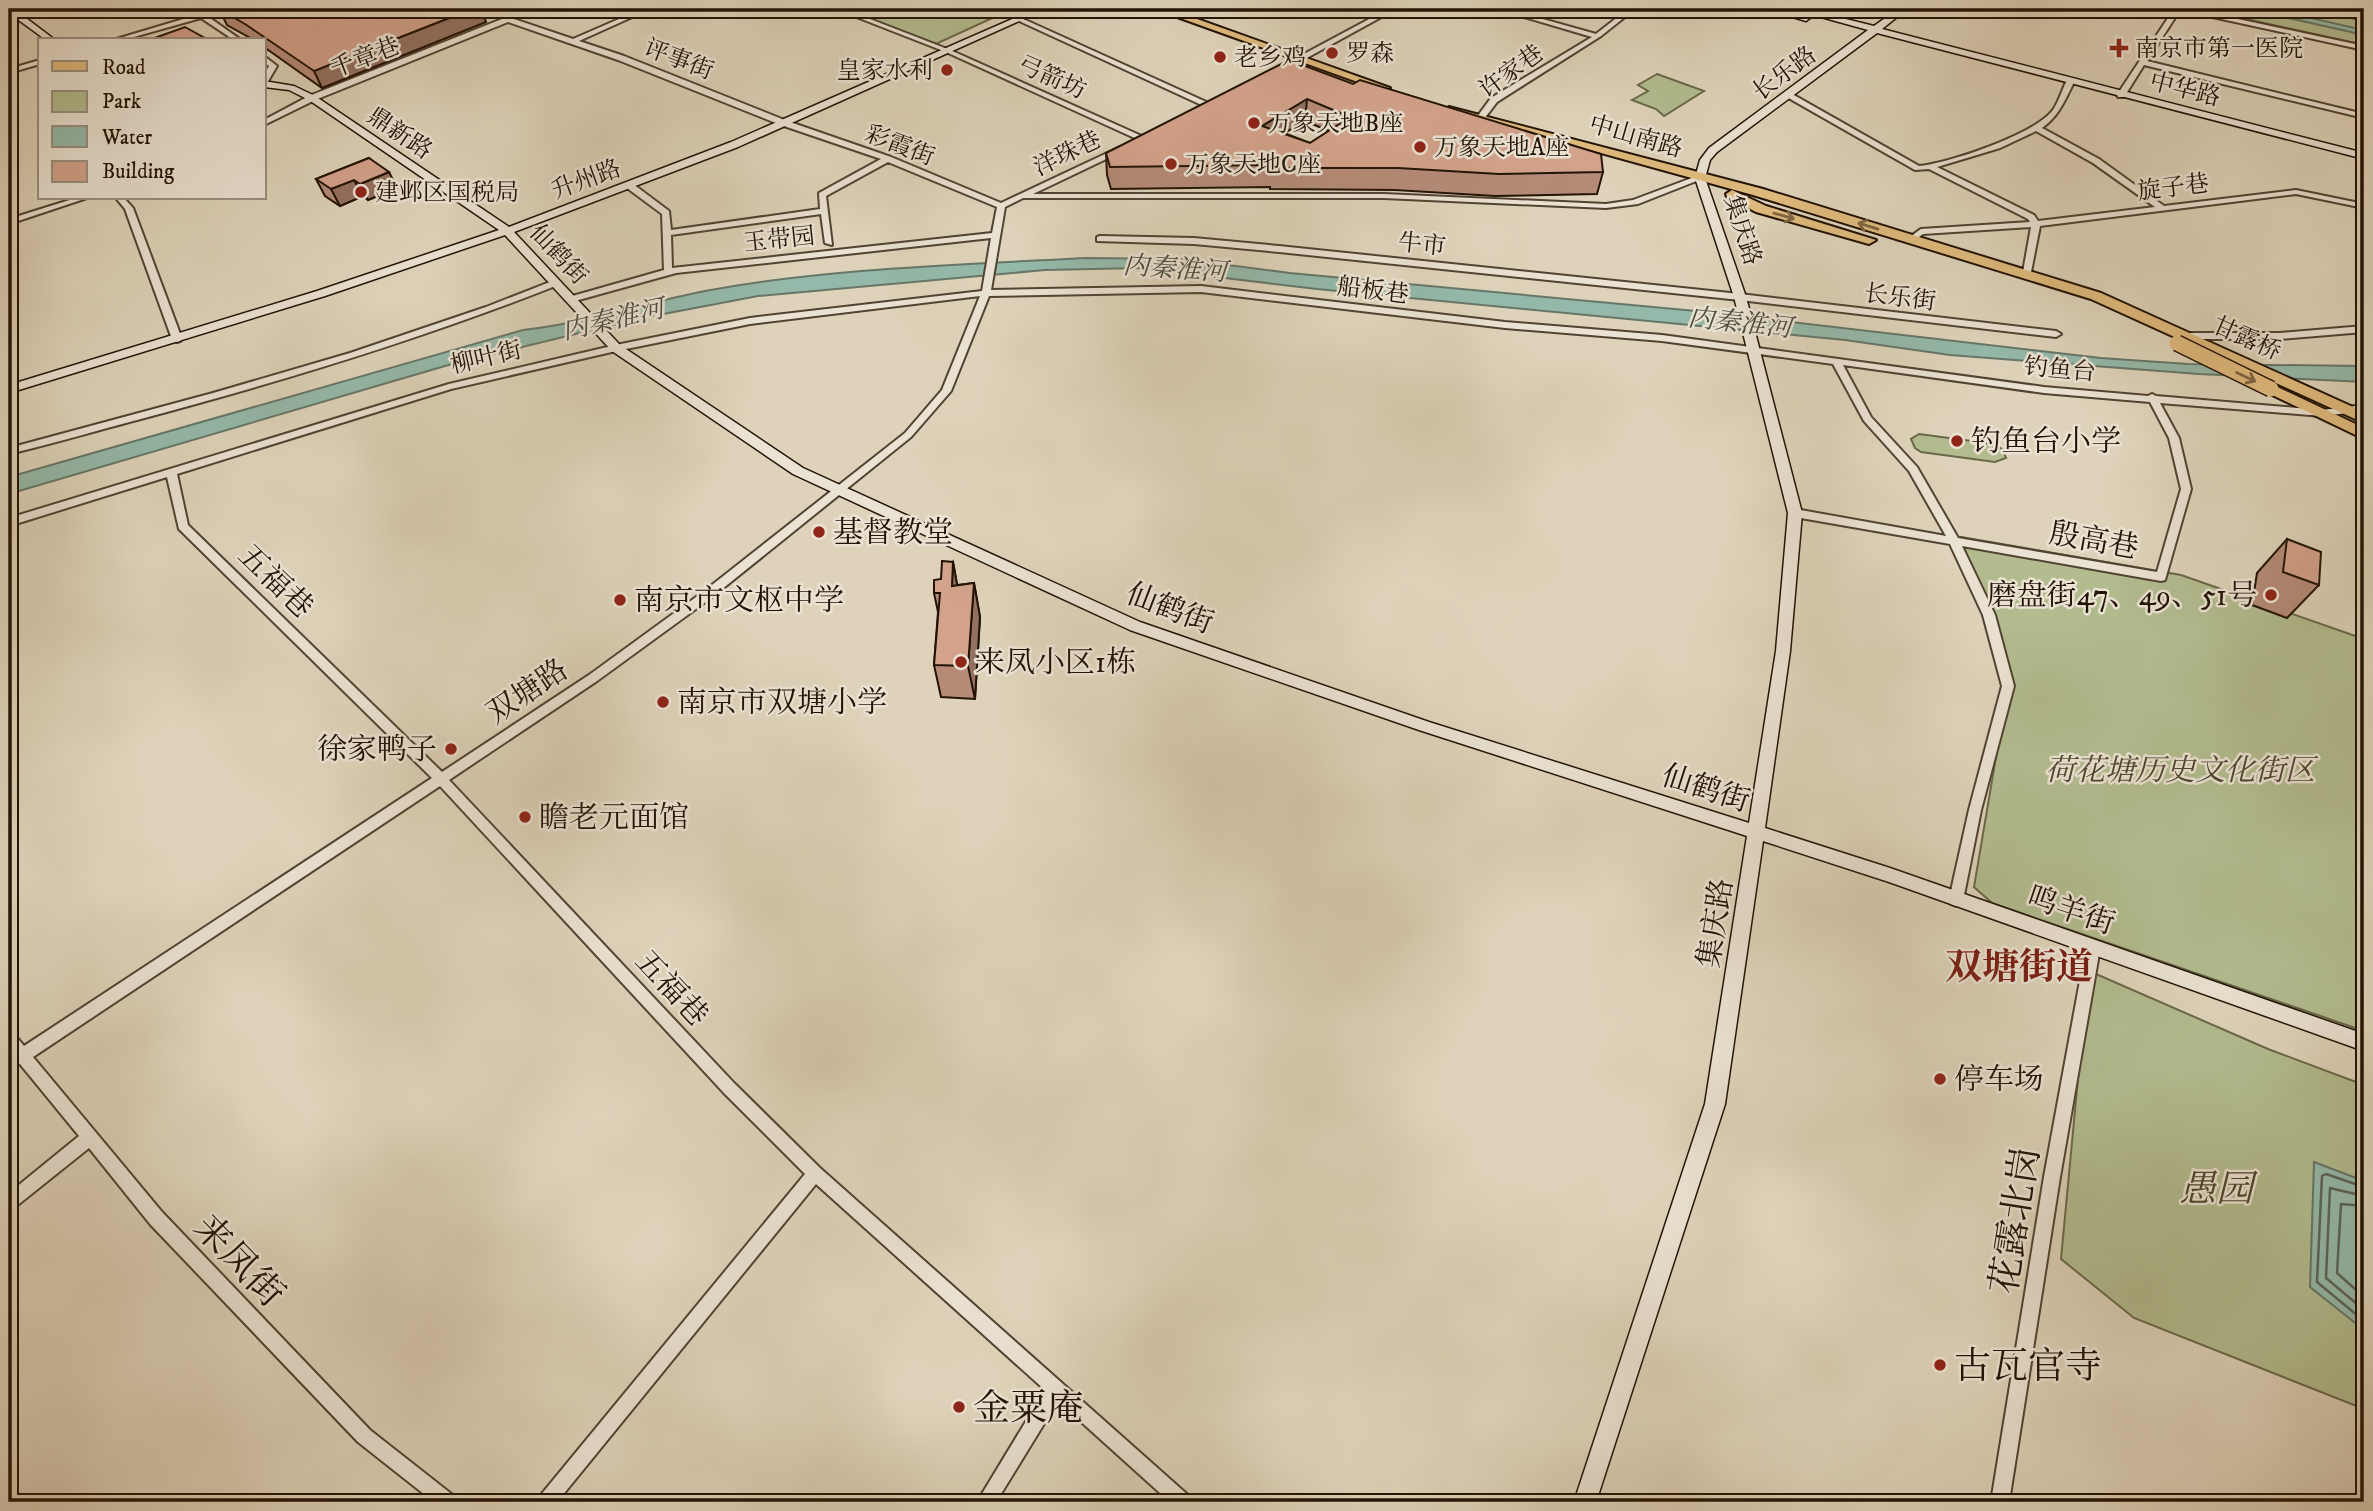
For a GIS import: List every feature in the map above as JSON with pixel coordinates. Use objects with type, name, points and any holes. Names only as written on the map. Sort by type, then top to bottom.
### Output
[{"type":"main road","points":[[9,9],[48,38]]},
{"type":"main road","name":"升州路","points":[[9,389],[341,289],[630,186],[784,123],[1042,9]]},
{"type":"main road","points":[[1160,9],[1395,92]]},
{"type":"main road","name":"中华路","points":[[1770,9],[1849,29],[1874,31]]},
{"type":"main road","name":"中华路","points":[[1796,9],[2364,156]]},
{"type":"main road","name":"长乐路","points":[[1700,178],[1705,160],[1713,150],[1903,9]]},
{"type":"main road","name":"鼎新路","points":[[266,83],[312,98],[506,230]]},
{"type":"main road","name":"中山南路","points":[[1440,105],[2027,272],[2096,296],[2182,340]]},
{"type":"main road","name":"中山南路","points":[[1700,178],[1761,209],[2037,287],[2182,340]]},
{"type":"main road","name":"集庆路","points":[[1586,1502],[1715,1104],[1758,832],[1783,651],[1795,513],[1740,297],[1700,178]]},
{"type":"main road","name":"仙鹤街","points":[[506,230],[612,343],[798,471],[1135,626],[1424,726],[1758,832]]},
{"type":"main road","name":"甘露桥","points":[[2182,340],[2289,381],[2346,409]]},
{"type":"main road","name":"甘露桥","points":[[2182,340],[2271,390],[2322,413]]},
{"type":"main road","points":[[2346,409],[2364,418]]},
{"type":"main road","points":[[2322,413],[2364,434]]},
{"type":"main road","name":"鸣羊街","points":[[1758,832],[2364,1043]]},
{"type":"street","points":[[123,38],[224,9]]},
{"type":"street","name":"评事街","points":[[478,9],[574,41],[784,123]]},
{"type":"street","points":[[574,41],[647,9]]},
{"type":"street","points":[[839,9],[947,51]]},
{"type":"street","points":[[1268,75],[1393,9]]},
{"type":"street","points":[[1500,9],[1597,36]]},
{"type":"street","name":"许家巷","points":[[1481,117],[1494,100],[1597,36],[1632,9]]},
{"type":"street","points":[[2121,95],[2177,9]]},
{"type":"street","points":[[2183,9],[2364,48]]},
{"type":"street","points":[[2327,9],[2364,17]]},
{"type":"street","points":[[201,15],[235,38]]},
{"type":"street","name":"千章巷","points":[[266,121],[312,98],[509,19]]},
{"type":"street","points":[[1019,19],[1209,105]]},
{"type":"street","name":"弓箭坊","points":[[947,51],[1142,138]]},
{"type":"street","points":[[266,60],[273,66],[266,78]]},
{"type":"street","points":[[2141,62],[2364,116]]},
{"type":"street","points":[[9,71],[38,63]]},
{"type":"street","points":[[1788,96],[1918,168],[1979,152],[2035,127],[2054,112],[2070,82]]},
{"type":"street","points":[[1198,111],[1221,99]]},
{"type":"street","name":"彩霞街","points":[[784,123],[888,159],[1001,206]]},
{"type":"street","points":[[2035,127],[2096,161],[2162,208]]},
{"type":"street","name":"洋珠巷","points":[[1001,206],[1153,133]]},
{"type":"street","points":[[829,243],[822,195],[888,159]]},
{"type":"street","points":[[1930,167],[2031,217],[2036,224],[2027,272]]},
{"type":"street","points":[[1023,196],[1384,196],[1589,206],[1635,202],[1700,178]]},
{"type":"street","points":[[630,186],[666,213],[668,272]]},
{"type":"street","name":"旋子巷","points":[[2036,224],[2296,192],[2364,206]]},
{"type":"street","points":[[9,222],[77,200]]},
{"type":"street","points":[[122,200],[129,208],[177,339]]},
{"type":"street","points":[[994,235],[1001,206]]},
{"type":"street","points":[[667,233],[825,211]]},
{"type":"street","points":[[1911,239],[1921,232],[2036,224]]},
{"type":"street","name":"双塘路","points":[[20,1056],[442,780],[666,625],[908,435],[946,391],[987,292],[994,235]]},
{"type":"street","name":"玉带园","points":[[575,304],[668,272],[994,235]]},
{"type":"street","name":"牛市","points":[[1100,239],[1206,242],[1740,297]]},
{"type":"street","points":[[9,451],[316,365],[499,306],[555,283]]},
{"type":"street","name":"船板巷","points":[[987,292],[1201,289],[1752,345]]},
{"type":"street","name":"柳叶街","points":[[9,522],[449,387],[612,343],[750,321],[987,292]]},
{"type":"street","name":"长乐街","points":[[1740,297],[2056,334]]},
{"type":"street","points":[[2182,340],[2364,329]]},
{"type":"street","name":"钓鱼台","points":[[1752,345],[1837,363],[2044,390],[2322,413],[2364,408]]},
{"type":"street","points":[[1837,363],[1867,419],[1913,468],[1954,540],[1989,615],[2008,686],[1975,810],[1956,900]]},
{"type":"street","name":"殷高巷","points":[[1795,513],[2161,577],[2186,489],[2174,438],[2152,397]]},
{"type":"street","name":"五福巷","points":[[171,472],[183,526],[442,780],[729,1088],[815,1173],[1183,1502]]},
{"type":"street","name":"花露北岗","points":[[2000,1502],[2052,1177],[2093,948]]},
{"type":"street","name":"来凤街","points":[[9,1039],[20,1056],[156,1218],[364,1436],[448,1502]]},
{"type":"street","points":[[9,1203],[89,1138]]},
{"type":"street","points":[[546,1502],[815,1173]]},
{"type":"street","points":[[986,1502],[1056,1388]]},
{"type":"green space","points":[[843,9],[1012,9],[936,44]]},
{"type":"green space","points":[[2201,9],[2309,9],[2364,21],[2364,45]]},
{"type":"green space","points":[[1657,74],[1704,91],[1664,116],[1656,109],[1632,100],[1648,91],[1638,85]]},
{"type":"green space","points":[[1919,434],[1994,444],[2003,450],[2006,458],[1995,462],[1921,452],[1915,448],[1911,439]]},
{"type":"green space","name":"荷花塘历史文化街区","points":[[1961,537],[2181,575],[2364,639],[2364,1031],[1992,903],[1974,887],[2008,686]]},
{"type":"green space","name":"愚园","points":[[2096,974],[2268,1049],[2364,1085],[2364,1409],[2134,1318],[2061,1259],[2082,1036]]},
{"type":"water","points":[[2249,9],[2270,9],[2364,30],[2364,35]]},
{"type":"water","name":"内秦淮河","points":[[1085,258],[1183,259],[1290,273],[1696,311],[2101,358],[2188,364],[2364,366],[2364,382],[2199,374],[1950,355],[1845,340],[1317,289],[1141,268],[1045,270],[758,296],[637,319],[445,366],[9,494],[9,477],[523,330],[569,323],[705,291],[752,283],[894,268]]},
{"type":"water","points":[[2314,1162],[2364,1181],[2364,1330],[2310,1287]]},
{"type":"building","points":[[219,9],[472,9],[314,71]]},
{"type":"building","points":[[185,27],[203,37],[200,38],[155,38]]},
{"type":"building","points":[[1289,60],[1353,84],[1360,80],[1601,154],[1603,172],[1499,174],[1398,168],[1271,168],[1271,165],[1110,167],[1106,153]],"holes":[[[1307,99],[1350,117],[1310,143],[1262,126]]]},
{"type":"building","points":[[369,158],[389,172],[360,184],[354,180],[331,189],[316,179]]},
{"type":"building","points":[[2287,539],[2321,552],[2319,585],[2283,572]]},
{"type":"building","points":[[942,561],[953,562],[952,586],[974,583],[968,666],[934,665],[940,593],[934,593],[934,580],[941,579]]},
{"type":"waterway","points":[[9,16],[36,9]]},
{"type":"place","name":"南京市第一医院","points":[[2119,48]]},
{"type":"place","name":"罗森","points":[[1332,53]]},
{"type":"place","name":"老乡鸡","points":[[1220,57]]},
{"type":"place","name":"皇家水利","points":[[947,70]]},
{"type":"place","name":"万象天地B座","points":[[1254,123]]},
{"type":"place","name":"万象天地A座","points":[[1420,147]]},
{"type":"place","name":"万象天地C座","points":[[1171,164]]},
{"type":"place","name":"建邺区国税局","points":[[361,192]]},
{"type":"place","name":"钓鱼台小学","points":[[1957,441]]},
{"type":"place","name":"基督教堂","points":[[819,532]]},
{"type":"place","name":"磨盘街47、49、51号","points":[[2271,595]]},
{"type":"place","name":"南京市文枢中学","points":[[620,600]]},
{"type":"place","name":"来凤小区1栋","points":[[961,662]]},
{"type":"place","name":"南京市双塘小学","points":[[663,702]]},
{"type":"place","name":"徐家鸭子","points":[[451,749]]},
{"type":"place","name":"瞻老元面馆","points":[[525,817]]},
{"type":"place","name":"停车场","points":[[1940,1079]]},
{"type":"place","name":"古瓦官寺","points":[[1940,1365]]},
{"type":"place","name":"金粟庵","points":[[959,1407]]},
{"type":"district","name":"双塘街道","points":[[2019,966]]}]
